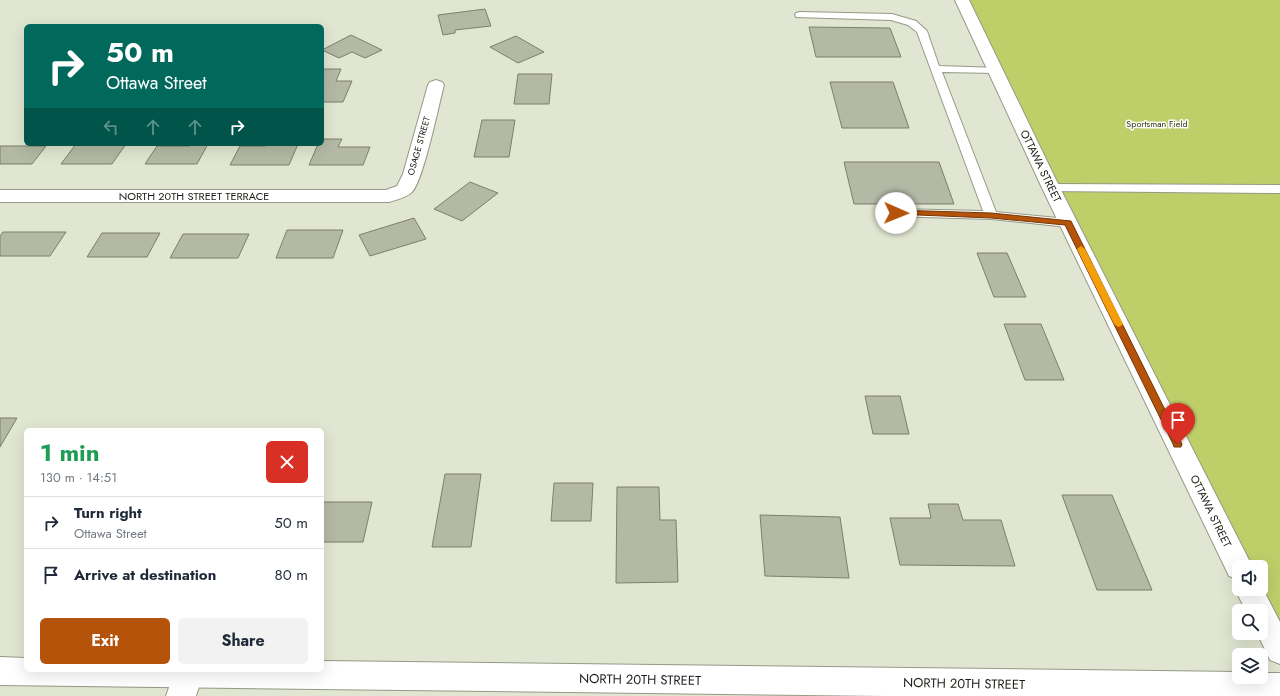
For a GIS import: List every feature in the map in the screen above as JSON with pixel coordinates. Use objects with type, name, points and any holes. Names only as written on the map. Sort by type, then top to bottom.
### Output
[{"type":"street","name":"OTTAWA STREET","points":[[962,0],[1068,223],[1235,560]]},
{"type":"street","name":"OSAGE STREET","points":[[389,196],[405,189],[412,174],[436,85]]},
{"type":"street","name":"NORTH 20TH STREET TERRACE","points":[[0,196],[389,196]]},
{"type":"street","points":[[1268,626],[1280,651]]},
{"type":"street","name":"NORTH 20TH STREET","points":[[0,671],[184,685],[760,688],[1280,687]]},
{"type":"lane","points":[[800,15],[892,17],[912,23],[922,31],[991,215]]},
{"type":"lane","points":[[935,69],[995,70]]},
{"type":"lane","points":[[1051,188],[1280,189]]},
{"type":"lane","points":[[896,213],[991,215],[1068,223]]},
{"type":"green space","name":"Sportsman Field","points":[[962,0],[1280,0],[1280,651],[1268,626],[1268,604],[1261,604],[1261,596],[1268,596],[1268,560],[1236,560]]},
{"type":"building","points":[[485,9],[491,26],[455,30],[455,33],[443,35],[438,15]]},
{"type":"building","points":[[809,27],[890,28],[901,57],[816,57]]},
{"type":"building","points":[[351,35],[382,50],[365,58],[352,52],[339,58],[324,51],[324,49]]},
{"type":"building","points":[[516,36],[544,52],[518,63],[490,47]]},
{"type":"building","points":[[324,69],[341,69],[336,81],[352,81],[343,102],[324,102]]},
{"type":"building","points":[[518,74],[552,74],[549,104],[514,104]]},
{"type":"building","points":[[830,82],[893,82],[909,128],[842,128]]},
{"type":"building","points":[[482,120],[515,120],[509,157],[474,157]]},
{"type":"building","points":[[324,139],[342,139],[338,147],[370,147],[363,165],[309,165],[317,146],[324,146]]},
{"type":"building","points":[[0,146],[46,146],[32,164],[0,164]]},
{"type":"building","points":[[74,146],[125,146],[112,164],[61,164]]},
{"type":"building","points":[[157,146],[207,146],[197,164],[145,164]]},
{"type":"building","points":[[240,146],[297,146],[289,165],[230,165]]},
{"type":"building","points":[[844,162],[939,162],[954,204],[854,204]]},
{"type":"building","points":[[470,182],[498,193],[462,221],[434,209]]},
{"type":"building","points":[[414,218],[426,239],[370,256],[359,235]]},
{"type":"building","points":[[287,230],[343,230],[333,258],[276,258]]},
{"type":"building","points":[[3,232],[66,232],[50,256],[0,256],[0,236]]},
{"type":"building","points":[[102,233],[160,233],[147,257],[87,257]]},
{"type":"building","points":[[183,234],[249,234],[238,258],[170,258]]},
{"type":"building","points":[[977,253],[1007,253],[1026,297],[994,297]]},
{"type":"building","points":[[1004,324],[1041,324],[1064,380],[1025,380]]},
{"type":"building","points":[[865,396],[900,396],[909,434],[873,434]]},
{"type":"building","points":[[0,418],[17,418],[0,447]]},
{"type":"building","points":[[445,474],[481,474],[471,547],[432,547]]},
{"type":"building","points":[[554,483],[593,483],[591,521],[551,521]]},
{"type":"building","points":[[617,487],[659,487],[660,520],[676,520],[678,582],[616,583]]},
{"type":"building","points":[[1062,495],[1112,495],[1152,590],[1097,590]]},
{"type":"building","points":[[324,502],[372,502],[363,542],[324,542]]},
{"type":"building","points":[[928,504],[958,504],[963,520],[1001,520],[1015,566],[900,565],[890,518],[931,518]]},
{"type":"building","points":[[760,515],[840,517],[849,578],[765,576]]},
{"type":"slow traffic","points":[[1081,249],[1118,324]]},
{"type":"route","points":[[896,213],[991,215],[1068,223],[1178,444]]}]
